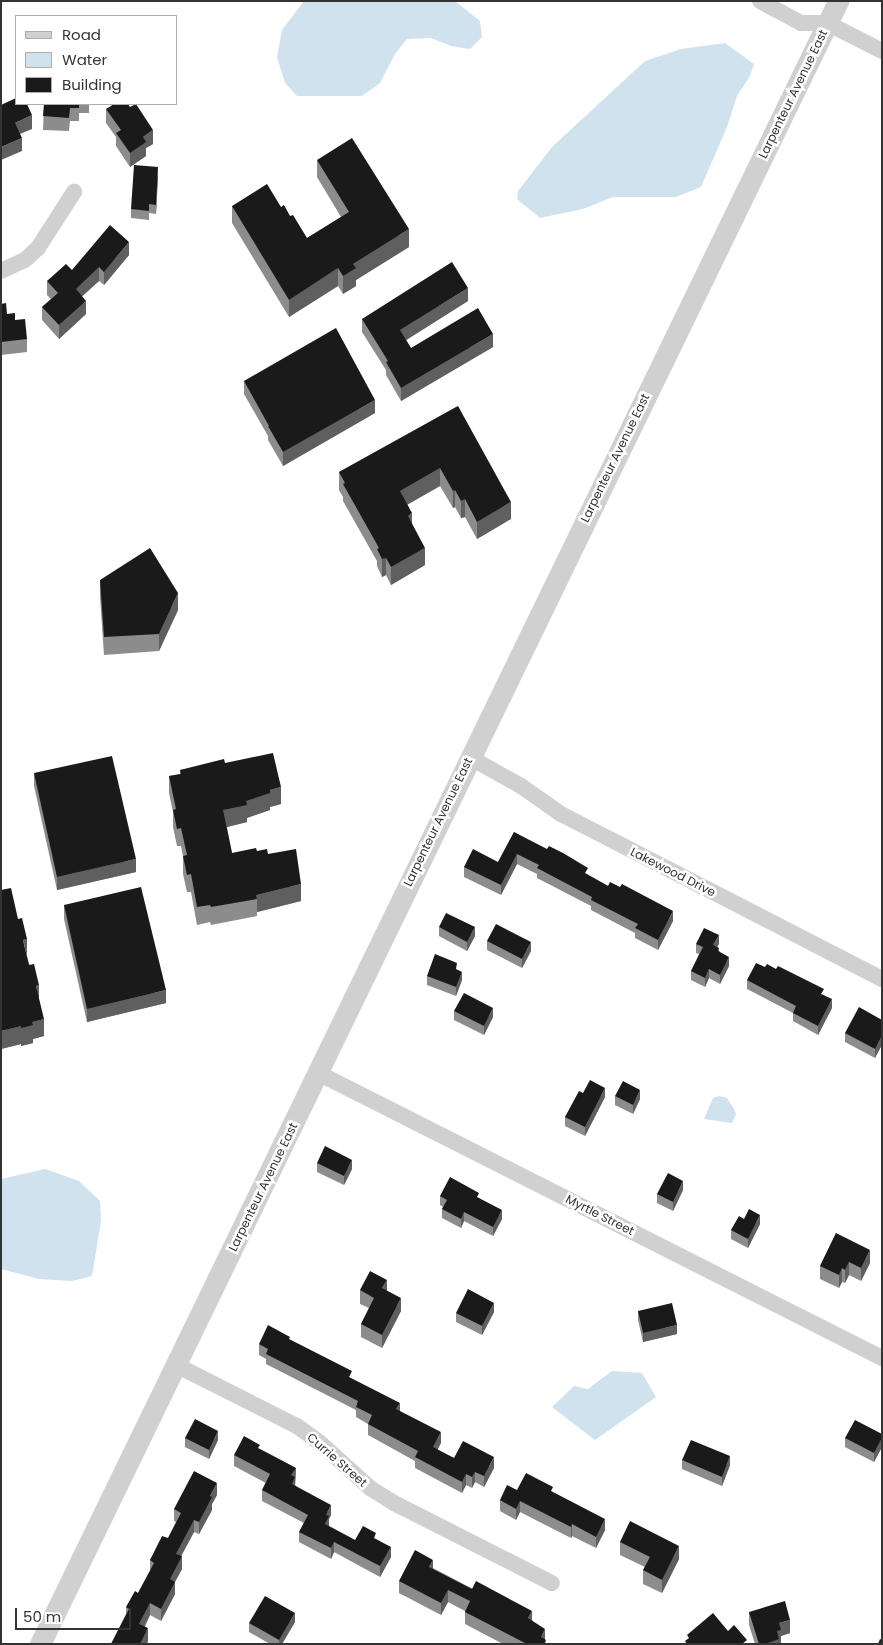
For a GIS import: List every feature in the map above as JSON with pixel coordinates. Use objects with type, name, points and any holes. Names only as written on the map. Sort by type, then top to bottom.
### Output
[{"type":"street","points":[[760,1],[801,23],[827,23],[882,51]]},
{"type":"street","name":"Larpenteur Avenue East","points":[[40,1644],[318,1073],[469,756],[838,1]]},
{"type":"street","points":[[1,271],[25,260],[38,248],[74,192]]},
{"type":"street","name":"Lakewood Drive","points":[[469,756],[521,786],[561,814],[882,979]]},
{"type":"street","name":"Myrtle Street","points":[[318,1073],[882,1358]]},
{"type":"street","name":"Currie Street","points":[[176,1365],[297,1426],[319,1442],[370,1488],[394,1503],[552,1583]]},
{"type":"water","points":[[304,1],[455,1],[480,21],[482,37],[470,49],[451,46],[431,38],[407,39],[395,54],[380,83],[362,96],[297,96],[285,83],[277,57],[282,30]]},
{"type":"water","points":[[725,43],[754,64],[750,76],[737,96],[727,127],[701,187],[676,197],[613,197],[583,209],[540,218],[517,199],[518,191],[552,147],[645,61],[681,49]]},
{"type":"water","points":[[719,1096],[727,1098],[734,1109],[736,1114],[732,1123],[704,1119],[713,1098]]},
{"type":"water","points":[[45,1169],[79,1181],[100,1201],[101,1221],[92,1276],[72,1281],[39,1279],[1,1269],[1,1179]]},
{"type":"water","points":[[612,1371],[642,1373],[656,1397],[595,1440],[552,1407],[574,1386],[588,1389]]},
{"type":"building","points":[[15,98],[15,105],[27,105],[32,115],[15,123],[22,138],[1,147],[1,105]]},
{"type":"building","points":[[44,105],[79,105],[79,108],[70,108],[69,118],[43,116]]},
{"type":"building","points":[[112,105],[129,105],[130,107],[137,105],[153,130],[143,137],[146,142],[130,153],[116,133],[121,130],[106,109]]},
{"type":"building","points":[[352,138],[409,229],[353,264],[356,268],[343,276],[338,268],[289,300],[232,206],[267,184],[281,207],[284,205],[290,216],[293,215],[307,238],[349,212],[317,160]]},
{"type":"building","points":[[134,165],[158,167],[156,205],[149,204],[149,211],[131,209]]},
{"type":"building","points":[[110,225],[129,242],[104,272],[99,267],[76,289],[86,301],[59,325],[42,307],[58,293],[47,281],[66,264],[72,270]]},
{"type":"building","points":[[452,262],[468,288],[400,330],[411,348],[478,308],[493,334],[401,388],[386,362],[388,361],[362,319]]},
{"type":"building","points":[[6,303],[7,314],[15,313],[15,320],[25,319],[27,339],[1,342],[1,304]]},
{"type":"building","points":[[336,328],[375,400],[283,452],[244,381]]},
{"type":"building","points":[[458,406],[511,502],[477,522],[465,499],[461,501],[440,468],[400,491],[412,513],[408,516],[425,548],[391,567],[386,558],[382,559],[377,549],[379,548],[343,484],[345,483],[339,472]]},
{"type":"building","points":[[150,548],[178,593],[159,634],[104,637],[100,580]]},
{"type":"building","points":[[273,753],[281,787],[246,801],[247,805],[223,810],[232,853],[256,848],[257,851],[267,849],[268,854],[296,849],[301,884],[256,895],[257,899],[211,907],[210,905],[197,907],[191,874],[187,875],[183,856],[187,855],[181,828],[177,829],[173,810],[176,809],[169,776],[181,774],[180,770],[224,759],[225,763]]},
{"type":"building","points":[[112,756],[136,859],[57,877],[34,773]]},
{"type":"building","points":[[514,832],[547,849],[549,846],[563,853],[588,868],[585,873],[608,886],[610,882],[620,887],[622,884],[673,911],[658,940],[635,928],[638,924],[591,900],[592,897],[537,868],[539,865],[517,854],[501,885],[464,867],[473,849],[498,862]]},
{"type":"building","points":[[141,887],[166,990],[87,1009],[64,905]]},
{"type":"building","points":[[11,888],[18,919],[22,918],[27,939],[23,940],[29,965],[34,964],[39,985],[36,986],[44,1019],[32,1022],[33,1025],[1,1031],[1,890]]},
{"type":"building","points":[[446,913],[475,927],[467,942],[439,927]]},
{"type":"building","points":[[496,924],[531,942],[522,959],[487,941]]},
{"type":"building","points":[[704,928],[719,935],[713,945],[719,948],[718,951],[729,957],[720,975],[709,969],[705,978],[691,971],[703,947],[696,944]]},
{"type":"building","points":[[435,954],[457,963],[456,969],[462,972],[456,987],[427,976]]},
{"type":"building","points":[[756,963],[765,967],[767,964],[776,969],[778,966],[824,989],[821,994],[832,999],[818,1026],[793,1013],[796,1006],[747,980]]},
{"type":"building","points":[[464,993],[493,1008],[484,1026],[454,1011]]},
{"type":"building","points":[[859,1007],[882,1020],[882,1036],[875,1049],[845,1033]]},
{"type":"building","points":[[590,1080],[605,1088],[585,1127],[565,1117],[579,1091],[583,1093]]},
{"type":"building","points":[[623,1081],[640,1090],[633,1105],[615,1096]]},
{"type":"building","points":[[325,1146],[352,1160],[344,1176],[317,1163]]},
{"type":"building","points":[[668,1173],[683,1181],[673,1202],[657,1194]]},
{"type":"building","points":[[450,1177],[479,1193],[477,1197],[502,1210],[493,1227],[464,1212],[461,1219],[442,1209],[447,1200],[440,1196]]},
{"type":"building","points":[[749,1209],[760,1215],[748,1239],[731,1230],[739,1216],[744,1219]]},
{"type":"building","points":[[836,1233],[870,1250],[861,1268],[849,1262],[845,1270],[842,1268],[839,1275],[820,1266]]},
{"type":"building","points":[[370,1271],[387,1280],[382,1288],[401,1298],[382,1335],[361,1324],[374,1298],[360,1290]]},
{"type":"building","points":[[468,1289],[494,1303],[482,1326],[456,1313]]},
{"type":"building","points":[[672,1303],[677,1325],[643,1333],[638,1311]]},
{"type":"building","points":[[268,1325],[290,1337],[289,1339],[352,1371],[349,1377],[400,1403],[396,1409],[441,1432],[433,1447],[454,1458],[463,1441],[494,1457],[484,1476],[475,1472],[472,1477],[466,1474],[462,1482],[415,1457],[418,1451],[368,1424],[372,1415],[356,1407],[358,1401],[266,1354],[268,1349],[259,1344]]},
{"type":"building","points":[[195,1419],[218,1431],[209,1450],[185,1438]]},
{"type":"building","points":[[855,1420],[882,1434],[882,1438],[874,1453],[845,1438]]},
{"type":"building","points":[[244,1436],[260,1445],[258,1448],[296,1468],[291,1475],[295,1477],[292,1484],[331,1505],[326,1515],[329,1516],[325,1524],[355,1540],[363,1526],[376,1533],[374,1538],[391,1547],[380,1566],[334,1542],[331,1548],[299,1532],[308,1515],[262,1490],[270,1474],[234,1455]]},
{"type":"building","points":[[691,1440],[730,1456],[722,1477],[682,1460]]},
{"type":"building","points":[[194,1471],[217,1483],[199,1522],[194,1520],[176,1554],[182,1556],[170,1579],[175,1582],[161,1609],[150,1603],[139,1624],[148,1628],[140,1644],[111,1644],[129,1609],[126,1607],[135,1591],[138,1593],[154,1563],[150,1560],[162,1536],[168,1538],[181,1513],[174,1509]]},
{"type":"building","points":[[526,1473],[553,1487],[551,1491],[605,1519],[596,1537],[572,1524],[571,1527],[520,1501],[516,1509],[500,1500],[507,1485],[517,1490]]},
{"type":"building","points":[[630,1521],[679,1546],[662,1580],[643,1570],[650,1557],[620,1542]]},
{"type":"building","points":[[415,1550],[433,1560],[429,1567],[472,1589],[476,1581],[532,1611],[528,1618],[545,1629],[541,1637],[546,1640],[544,1644],[527,1644],[465,1612],[470,1601],[448,1590],[441,1603],[399,1581]]},
{"type":"building","points":[[265,1596],[295,1613],[279,1640],[249,1623]]},
{"type":"building","points":[[785,1601],[790,1620],[779,1623],[781,1630],[777,1631],[779,1639],[759,1644],[749,1612]]},
{"type":"building","points":[[713,1613],[728,1631],[734,1625],[747,1640],[742,1644],[687,1644],[685,1641],[689,1638],[687,1635]]}]
